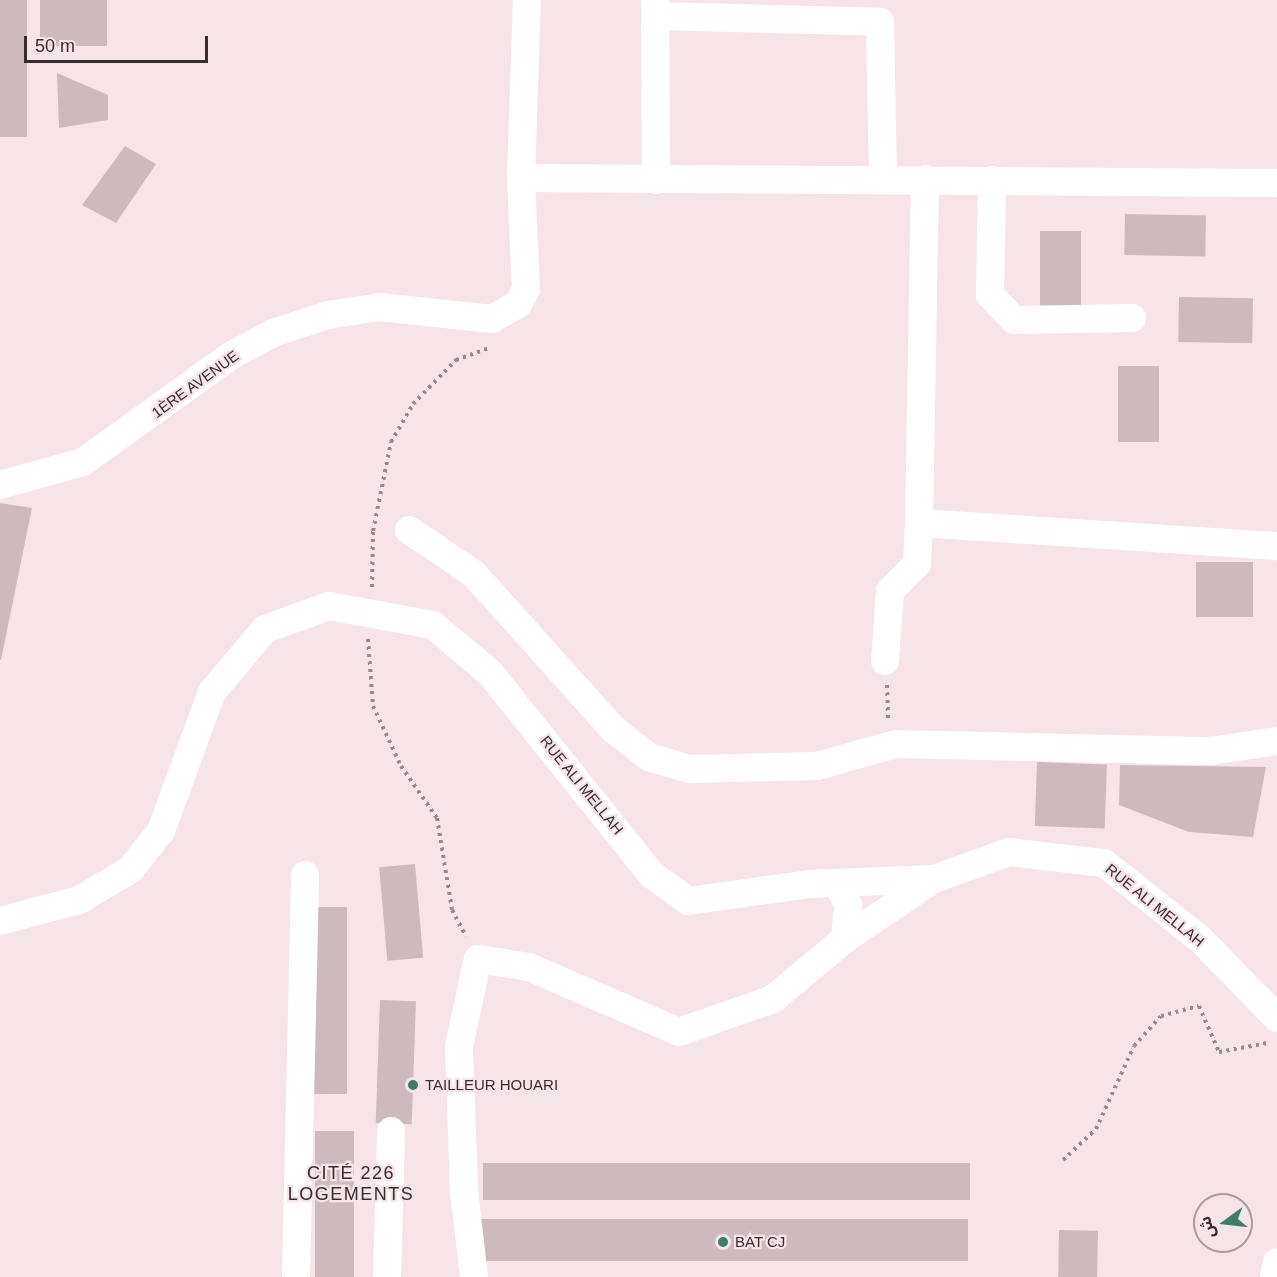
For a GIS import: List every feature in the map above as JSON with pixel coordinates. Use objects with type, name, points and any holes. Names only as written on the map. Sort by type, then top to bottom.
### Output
[{"type":"street","name":"1ÈRE AVENUE","points":[[0,485],[83,462],[232,355],[273,333],[328,315],[380,307],[492,319],[506,314],[526,289],[521,178],[527,0]]},
{"type":"street","points":[[656,180],[656,8],[880,22],[883,177]]},
{"type":"street","points":[[521,178],[656,180],[883,177],[1277,183]]},
{"type":"street","points":[[885,661],[890,591],[917,564],[924,179]]},
{"type":"street","points":[[992,180],[990,295],[1014,320],[1132,318]]},
{"type":"street","points":[[919,523],[1277,546]]},
{"type":"street","points":[[409,530],[474,574],[612,729],[649,756],[689,769],[764,771],[817,766],[888,746],[950,742],[1210,752],[1277,741]]},
{"type":"street","name":"RUE ALI MELLAH","points":[[0,921],[79,900],[130,870],[161,831],[212,692],[265,629],[329,606],[433,625],[490,673],[651,874],[688,902],[810,884],[934,879],[1009,852],[1104,863],[1200,939],[1277,1018]]},
{"type":"street","points":[[296,1277],[305,875]]},
{"type":"street","points":[[474,1277],[464,1190],[459,1046],[478,959],[529,967],[679,1032],[773,999],[845,939],[934,879]]},
{"type":"street","points":[[810,884],[837,884],[848,905],[845,939]]},
{"type":"street","points":[[387,1277],[391,1131]]},
{"type":"street","points":[[1274,1277],[1277,1262]]},
{"type":"path","points":[[885,661],[888,746]]},
{"type":"path","points":[[1063,1160],[1096,1129],[1134,1046],[1161,1016],[1199,1006],[1219,1052],[1277,1042]]},
{"type":"building","points":[[0,0],[27,0],[27,137],[0,137]]},
{"type":"building","points":[[40,0],[107,0],[107,46],[40,46]]},
{"type":"building","points":[[57,73],[108,95],[108,120],[59,128]]},
{"type":"building","points":[[125,146],[156,164],[116,223],[82,205]]},
{"type":"building","points":[[1125,214],[1206,215],[1205,256],[1124,255]]},
{"type":"building","points":[[1040,231],[1081,231],[1081,312],[1040,312]]},
{"type":"building","points":[[1179,297],[1253,298],[1252,343],[1178,342]]},
{"type":"building","points":[[1118,366],[1159,366],[1159,442],[1118,442]]},
{"type":"building","points":[[0,503],[32,508],[1,660],[0,660]]},
{"type":"building","points":[[1196,562],[1253,562],[1253,617],[1196,617]]},
{"type":"building","points":[[1037,762],[1107,764],[1105,828],[1035,826]]},
{"type":"building","points":[[1120,765],[1266,767],[1253,837],[1189,832],[1119,805]]},
{"type":"building","points":[[415,864],[423,958],[387,961],[379,867]]},
{"type":"building","points":[[307,907],[347,907],[347,1094],[307,1094]]},
{"type":"building","points":[[380,1000],[416,1001],[412,1124],[376,1123]]},
{"type":"building","points":[[315,1131],[354,1131],[354,1277],[315,1277]]},
{"type":"building","points":[[483,1163],[970,1163],[970,1200],[483,1200]]},
{"type":"building","name":"BAT CJ","points":[[478,1219],[968,1219],[968,1261],[478,1261]]},
{"type":"building","points":[[1059,1230],[1098,1231],[1097,1277],[1058,1277]]},
{"type":"place","name":"TAILLEUR HOUARI","points":[[413,1085]]},
{"type":"place","name":"BAT CJ","points":[[723,1242]]},
{"type":"district","name":"CITÉ 226 LOGEMENTS","points":[[351,1184]]}]
